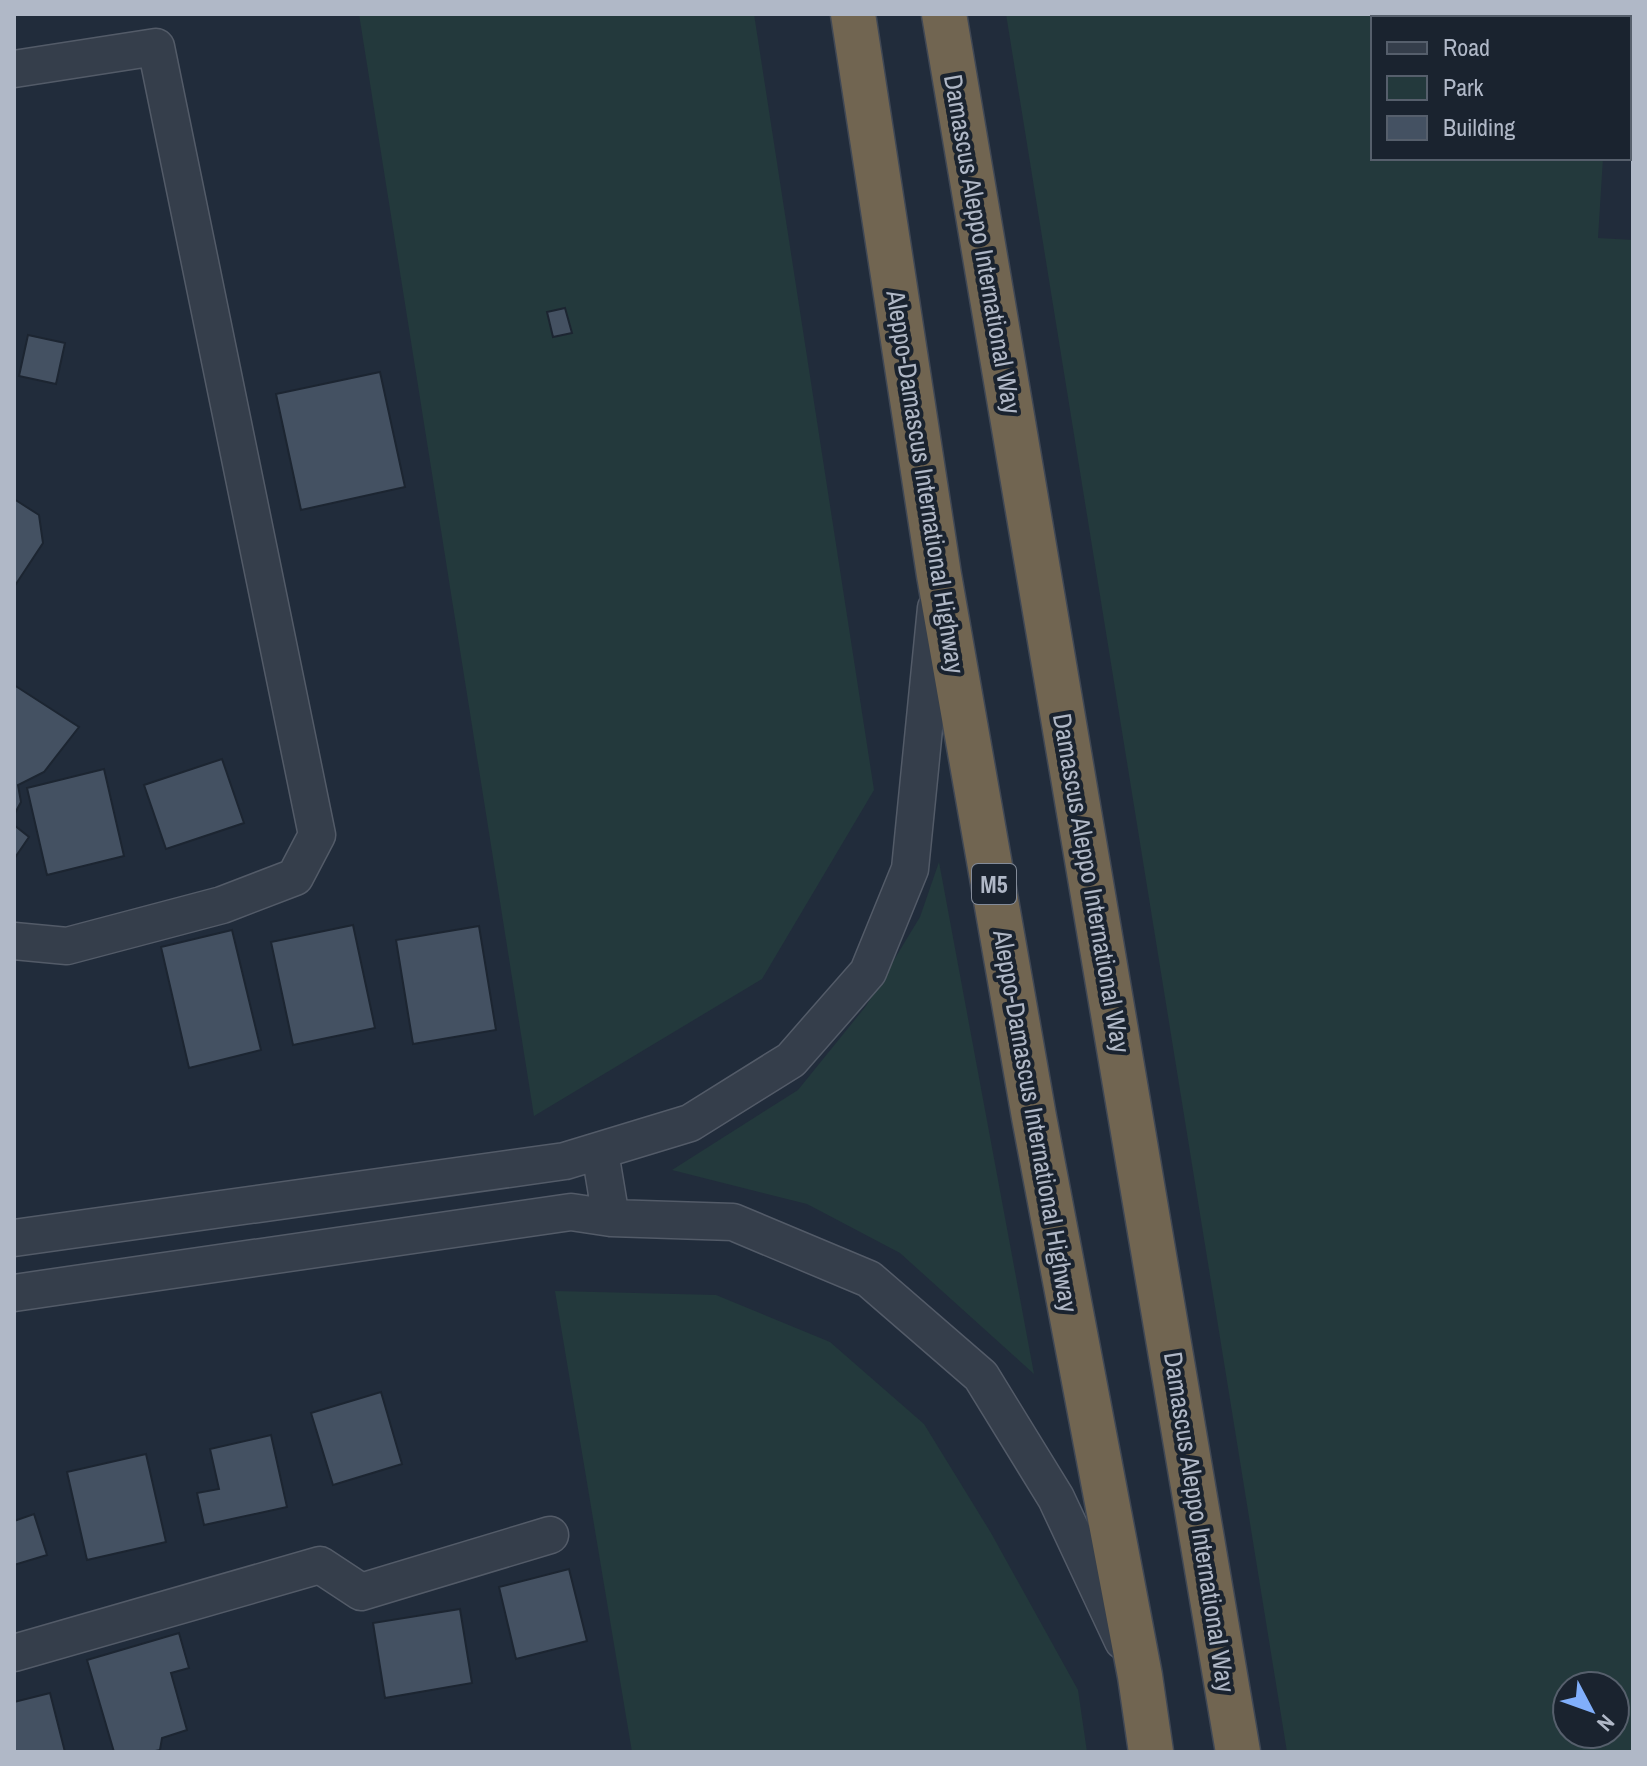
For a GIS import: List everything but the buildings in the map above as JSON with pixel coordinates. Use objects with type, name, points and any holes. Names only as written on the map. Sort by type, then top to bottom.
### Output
[{"type":"highway","name":"Aleppo-Damascus International Highway","points":[[853,14],[939,575],[1034,1117],[1140,1676],[1151,1752]]},
{"type":"highway","name":"Damascus Aleppo International Way","points":[[944,14],[1238,1752]]},
{"type":"street","points":[[14,69],[156,47],[317,835],[295,877],[222,905],[67,946],[14,941]]},
{"type":"street","points":[[14,1238],[565,1161],[690,1123],[791,1060],[868,972],[910,869],[939,575]]},
{"type":"street","points":[[600,1152],[611,1218]]},
{"type":"street","points":[[14,1293],[571,1212],[611,1218],[733,1222],[869,1279],[981,1376],[1056,1498],[1140,1676]]},
{"type":"street","points":[[14,1653],[320,1565],[361,1592],[550,1535]]},
{"type":"green space","points":[[359,14],[754,14],[874,790],[762,979],[534,1116]]},
{"type":"green space","points":[[1006,14],[1612,14],[1371,16],[1371,160],[1603,160],[1598,238],[1633,240],[1633,1752],[1287,1752]]},
{"type":"green space","points":[[939,862],[1034,1374],[900,1253],[807,1204],[672,1170],[798,1090],[866,1006],[920,917]]},
{"type":"green space","points":[[555,1291],[716,1295],[830,1342],[924,1424],[991,1533],[1078,1690],[1087,1752],[632,1752]]}]
